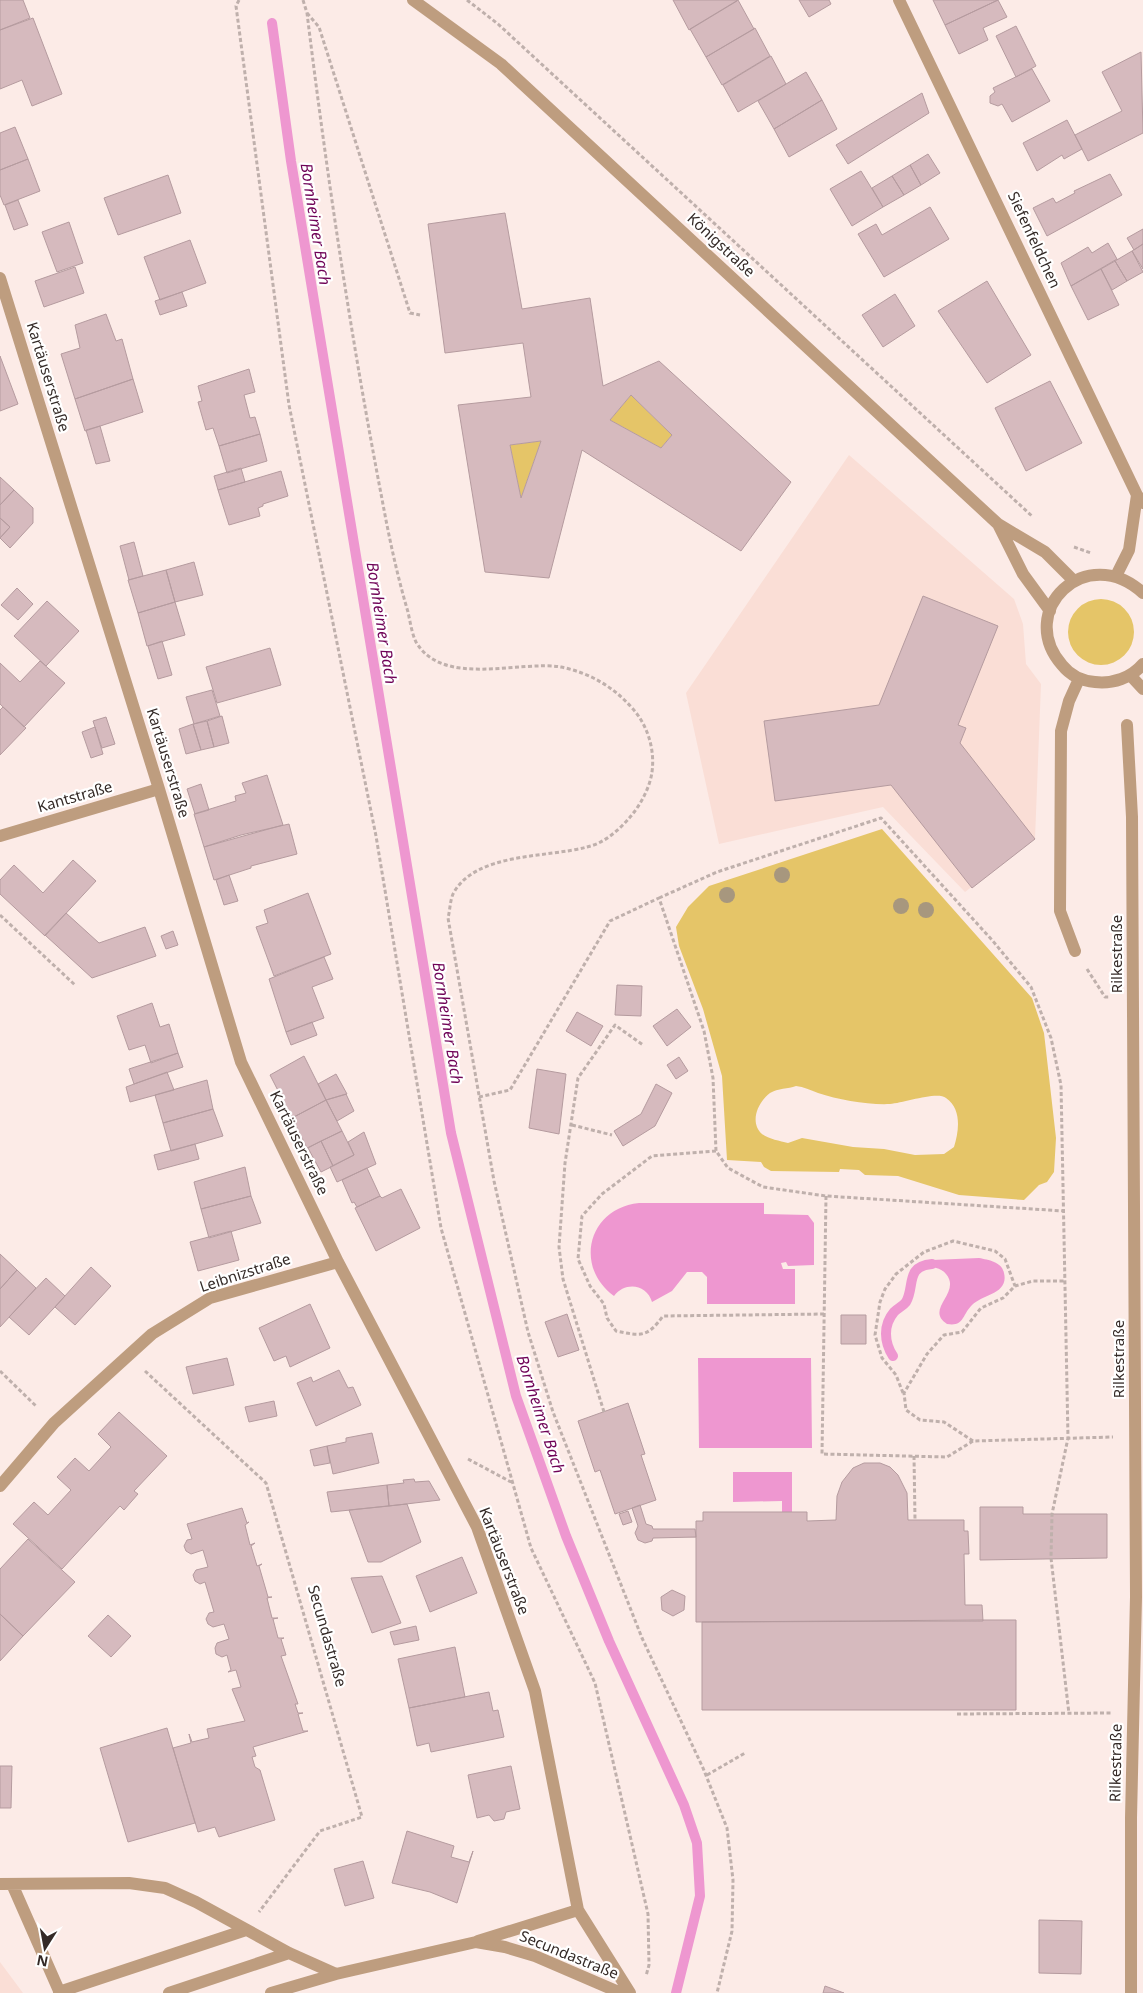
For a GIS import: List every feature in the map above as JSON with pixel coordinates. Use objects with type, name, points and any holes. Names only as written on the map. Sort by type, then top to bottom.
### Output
[{"type":"street","name":"Königstraße","points":[[413,0],[501,64],[998,524],[1045,552],[1074,582]]},
{"type":"street","name":"Siefenfeldchen","points":[[899,0],[1140,499],[1129,550],[1116,576]]},
{"type":"street","name":"Kartäuserstraße","points":[[0,278],[159,789],[241,1062],[338,1262],[477,1527],[535,1691],[578,1910],[630,1993]]},
{"type":"street","name":"Königstraße","points":[[998,524],[1024,574],[1050,611]]},
{"type":"street","points":[[1143,593],[1132,583],[1116,576],[1102,574],[1087,576],[1063,589],[1050,611],[1047,626],[1048,642],[1055,658],[1066,670],[1079,679],[1105,683],[1130,675],[1143,664]]},
{"type":"street","points":[[1130,675],[1143,690]]},
{"type":"street","points":[[1075,950],[1060,911],[1062,730],[1068,701],[1079,679]]},
{"type":"street","name":"Rilkestraße","points":[[1127,725],[1132,817],[1136,1597],[1133,1713],[1131,1993]]},
{"type":"street","name":"Kantstraße","points":[[0,836],[159,789]]},
{"type":"street","name":"Leibnizstraße","points":[[0,1486],[54,1423],[152,1334],[210,1298],[338,1262]]},
{"type":"street","points":[[246,1930],[59,1992],[6,1884],[129,1882],[165,1888],[196,1902],[289,1953],[336,1974]]},
{"type":"street","name":"Secundastraße","points":[[271,1993],[336,1974],[476,1942],[578,1910]]},
{"type":"street","name":"Secundastraße","points":[[476,1942],[505,1947],[535,1956],[621,1993]]},
{"type":"street","points":[[169,1993],[289,1953]]},
{"type":"path","points":[[239,0],[236,6],[289,405],[376,836],[441,1228],[511,1483],[531,1548],[595,1684],[648,1914],[649,1966],[644,1984]]},
{"type":"path","points":[[303,0],[307,13],[329,184],[366,417],[395,568],[416,642],[441,664],[476,669],[558,667],[588,674],[619,692],[638,715],[650,736],[653,753],[652,774],[639,806],[620,829],[590,847],[492,863],[462,881],[452,897],[448,918],[494,1181],[528,1332],[553,1412],[642,1638],[707,1775],[726,1828],[733,1880],[732,1931],[717,1993]]},
{"type":"path","points":[[467,0],[498,24],[1037,520]]},
{"type":"path","points":[[307,13],[319,27],[410,313],[420,315]]},
{"type":"path","points":[[1069,546],[1092,553]]},
{"type":"path","points":[[479,1097],[510,1090],[610,921],[718,872],[881,818],[992,940],[1031,987],[1051,1038],[1061,1085],[1068,1438],[1052,1514],[1051,1558],[1069,1714]]},
{"type":"path","points":[[659,898],[704,1031],[713,1078],[716,1151],[728,1168],[763,1187],[826,1196],[1064,1211]]},
{"type":"path","points":[[0,914],[76,985]]},
{"type":"path","points":[[1075,950],[1105,997],[1133,1000]]},
{"type":"path","points":[[604,1412],[564,1279],[559,1247],[563,1179],[578,1078],[615,1025],[643,1045]]},
{"type":"path","points":[[572,1125],[612,1135]]},
{"type":"path","points":[[716,1151],[652,1156],[602,1194],[582,1216],[578,1259],[590,1286],[604,1304],[607,1318],[616,1330],[637,1335],[653,1330],[664,1316],[824,1314]]},
{"type":"path","points":[[826,1196],[822,1454],[947,1457],[973,1441],[1106,1437]]},
{"type":"path","points":[[973,1441],[944,1422],[920,1420],[906,1410],[904,1393],[896,1375],[882,1358],[875,1335],[880,1302],[885,1289],[896,1274],[924,1252],[953,1242],[995,1251],[1005,1259],[1015,1286]]},
{"type":"path","points":[[904,1393],[927,1354],[944,1335],[962,1332],[981,1308],[1003,1298],[1015,1286],[1033,1281],[1066,1281]]},
{"type":"path","name":"Secundastraße","points":[[126,1358],[146,1372],[266,1483],[362,1817],[320,1831],[246,1930]]},
{"type":"path","points":[[0,1371],[54,1423]]},
{"type":"path","points":[[432,1439],[511,1483]]},
{"type":"path","points":[[914,1456],[915,1520]]},
{"type":"path","points":[[957,1714],[1133,1713]]},
{"type":"path","points":[[707,1775],[745,1753]]},
{"type":"shaded area","points":[[631,395],[672,435],[661,448],[610,420]]},
{"type":"shaded area","points":[[541,441],[521,498],[510,445]]},
{"type":"shaded area","points":[[849,455],[1014,599],[1023,624],[1026,664],[1041,684],[1035,839],[965,892],[883,807],[719,844],[686,693]]},
{"type":"shaded area","points":[[1101,599],[1113,602],[1124,609],[1131,620],[1134,632],[1131,644],[1124,655],[1113,662],[1101,665],[1089,662],[1078,655],[1071,644],[1068,632],[1071,620],[1078,609],[1089,602]]},
{"type":"shaded area","points":[[882,829],[1032,998],[1044,1033],[1056,1138],[1054,1172],[1047,1182],[1039,1185],[1024,1200],[959,1195],[898,1176],[865,1175],[859,1170],[840,1169],[839,1172],[771,1171],[764,1167],[761,1162],[727,1160],[722,1076],[703,1009],[679,946],[676,927],[688,907],[709,886]],"holes":[[[796,1086],[835,1098],[872,1104],[890,1104],[942,1096],[951,1103],[957,1114],[958,1127],[954,1147],[944,1154],[915,1155],[802,1138],[788,1143],[771,1139],[762,1134],[756,1124],[757,1112],[762,1102],[773,1091]]]},
{"type":"shaded area","points":[[639,1203],[764,1203],[764,1214],[808,1215],[814,1223],[814,1265],[788,1266],[786,1262],[781,1263],[783,1269],[795,1269],[795,1304],[707,1304],[707,1277],[702,1272],[687,1272],[672,1291],[652,1302],[646,1291],[635,1287],[624,1288],[614,1296],[601,1284],[594,1270],[591,1255],[592,1240],[598,1227],[608,1215],[622,1207]]},
{"type":"shaded area","points":[[979,1258],[1001,1266],[1005,1280],[1003,1285],[994,1293],[972,1305],[960,1322],[957,1324],[947,1324],[939,1313],[950,1288],[950,1281],[943,1271],[932,1267],[932,1260]]},
{"type":"shaded area","points":[[698,1358],[811,1358],[812,1448],[699,1448]]},
{"type":"shaded area","points":[[733,1472],[792,1472],[792,1512],[782,1512],[782,1501],[733,1502]]},
{"type":"shaded area","points":[[0,1962],[23,1993],[0,1993]]},
{"type":"building","points":[[0,0],[23,0],[30,18],[0,30]]},
{"type":"building","points":[[673,0],[737,0],[737,1],[689,30]]},
{"type":"building","points":[[738,0],[754,29],[706,57],[690,29]]},
{"type":"building","points":[[799,0],[829,0],[831,4],[809,17]]},
{"type":"building","points":[[933,0],[998,0],[945,25]]},
{"type":"building","points":[[998,0],[1007,17],[983,28],[988,40],[959,54],[945,25]]},
{"type":"building","points":[[33,18],[62,94],[32,106],[22,80],[0,89],[0,30]]},
{"type":"building","points":[[1016,26],[1036,66],[1016,77],[996,36]]},
{"type":"building","points":[[755,28],[770,56],[722,85],[706,57]]},
{"type":"building","points":[[1141,52],[1143,133],[1088,161],[1075,135],[1122,111],[1102,72]]},
{"type":"building","points":[[771,56],[786,84],[738,112],[723,85]]},
{"type":"building","points":[[1032,69],[1050,101],[1012,122],[1002,104],[998,106],[990,103],[990,96],[995,92],[993,88]]},
{"type":"building","points":[[806,72],[822,100],[774,129],[758,101]]},
{"type":"building","points":[[922,93],[929,113],[848,164],[836,145]]},
{"type":"building","points":[[822,100],[837,129],[789,157],[774,129]]},
{"type":"building","points":[[1067,120],[1082,149],[1064,159],[1062,155],[1037,171],[1023,143]]},
{"type":"building","points":[[15,127],[28,159],[0,170],[0,133]]},
{"type":"building","points":[[928,154],[940,173],[921,185],[910,165]]},
{"type":"building","points":[[28,159],[40,191],[4,205],[0,195],[0,170]]},
{"type":"building","points":[[910,165],[921,185],[904,195],[892,176]]},
{"type":"building","points":[[861,171],[883,207],[852,226],[830,189]]},
{"type":"building","points":[[1110,174],[1122,195],[1047,236],[1033,208],[1053,198],[1056,203],[1075,193],[1074,191]]},
{"type":"building","points":[[168,175],[181,213],[118,235],[104,198]]},
{"type":"building","points":[[892,176],[904,195],[883,207],[872,188]]},
{"type":"building","points":[[18,200],[28,225],[14,230],[5,205]]},
{"type":"building","points":[[930,207],[949,239],[884,277],[858,234],[876,224],[882,235]]},
{"type":"building","points":[[505,213],[522,309],[590,298],[603,386],[659,361],[791,482],[741,551],[582,450],[549,578],[485,572],[458,405],[531,397],[523,343],[445,353],[428,224]],"holes":[[[631,395],[672,435],[661,448],[610,420]],[[541,441],[521,498],[510,445]]]},
{"type":"building","points":[[69,222],[83,263],[57,272],[42,232]]},
{"type":"building","points":[[1143,229],[1143,244],[1134,250],[1127,238]]},
{"type":"building","points":[[190,240],[206,283],[160,300],[144,257]]},
{"type":"building","points":[[1108,243],[1117,259],[1071,286],[1061,263],[1088,247],[1092,253]]},
{"type":"building","points":[[1143,244],[1143,269],[1132,251]]},
{"type":"building","points":[[1132,251],[1143,272],[1127,281],[1115,261]]},
{"type":"building","points":[[1115,261],[1127,281],[1112,290],[1101,269]]},
{"type":"building","points":[[75,267],[84,293],[44,307],[35,281]]},
{"type":"building","points":[[1101,269],[1119,305],[1088,320],[1071,286]]},
{"type":"building","points":[[987,281],[1031,355],[987,383],[938,311]]},
{"type":"building","points":[[182,292],[187,306],[160,315],[155,301]]},
{"type":"building","points":[[895,294],[915,326],[883,347],[862,315]]},
{"type":"building","points":[[106,314],[116,341],[122,339],[133,379],[75,399],[61,354],[80,348],[75,325]]},
{"type":"building","points":[[0,356],[18,404],[0,411]]},
{"type":"building","points":[[249,369],[255,392],[244,395],[250,418],[255,417],[260,434],[219,446],[213,428],[206,430],[198,402],[202,401],[198,386]]},
{"type":"building","points":[[133,379],[143,412],[85,431],[75,399]]},
{"type":"building","points":[[1050,381],[1082,443],[1026,471],[995,408]]},
{"type":"building","points":[[100,426],[110,461],[96,464],[86,430]]},
{"type":"building","points":[[260,434],[267,461],[227,473],[219,446]]},
{"type":"building","points":[[241,468],[245,482],[218,490],[214,476]]},
{"type":"building","points":[[281,471],[288,496],[263,504],[263,506],[258,508],[260,516],[229,525],[218,490]]},
{"type":"building","points":[[0,477],[14,490],[0,505]]},
{"type":"building","points":[[14,490],[33,508],[33,523],[10,548],[0,538],[10,527],[0,518],[0,505]]},
{"type":"building","points":[[0,518],[10,527],[0,538]]},
{"type":"building","points":[[134,542],[143,576],[129,580],[120,546]]},
{"type":"building","points":[[194,562],[203,595],[175,602],[166,570]]},
{"type":"building","points":[[166,570],[175,602],[138,613],[128,580]]},
{"type":"building","points":[[17,588],[33,604],[18,620],[1,605]]},
{"type":"building","points":[[923,596],[998,626],[958,725],[966,728],[960,743],[1035,839],[972,888],[891,785],[775,801],[764,721],[879,705]]},
{"type":"building","points":[[47,601],[79,631],[46,666],[14,636]]},
{"type":"building","points":[[175,602],[185,635],[147,646],[138,613]]},
{"type":"building","points":[[162,641],[172,675],[158,679],[148,646]]},
{"type":"building","points":[[270,648],[281,685],[217,703],[206,667]]},
{"type":"building","points":[[40,661],[65,683],[24,727],[0,704],[0,663],[20,682]]},
{"type":"building","points":[[212,690],[220,716],[194,724],[186,697]]},
{"type":"building","points":[[3,707],[26,728],[0,755],[0,710]]},
{"type":"building","points":[[222,716],[229,743],[214,747],[207,721]]},
{"type":"building","points":[[106,717],[115,744],[102,748],[93,721]]},
{"type":"building","points":[[207,721],[214,747],[201,750],[193,724]]},
{"type":"building","points":[[193,724],[201,750],[186,754],[179,729]]},
{"type":"building","points":[[95,727],[103,754],[91,758],[82,732]]},
{"type":"building","points":[[267,775],[283,825],[204,847],[194,814],[236,801],[235,796],[246,793],[242,783]]},
{"type":"building","points":[[201,784],[209,810],[195,814],[187,789]]},
{"type":"building","points":[[289,824],[297,854],[251,866],[251,868],[214,880],[204,847],[241,835]]},
{"type":"building","points":[[73,860],[96,881],[45,936],[0,894],[0,880],[14,865],[43,893]]},
{"type":"building","points":[[229,875],[238,901],[224,905],[216,880]]},
{"type":"building","points":[[308,893],[331,954],[274,976],[256,927],[268,923],[264,910]]},
{"type":"building","points":[[66,913],[99,943],[145,927],[156,956],[92,978],[45,935]]},
{"type":"building","points":[[173,931],[178,945],[166,949],[161,936]]},
{"type":"building","points":[[324,957],[333,979],[312,987],[324,1018],[286,1032],[269,979]]},
{"type":"building","points":[[617,985],[642,986],[641,1016],[615,1015]]},
{"type":"building","points":[[152,1003],[160,1027],[169,1024],[178,1053],[151,1063],[145,1045],[129,1050],[117,1016]]},
{"type":"building","points":[[677,1009],[691,1027],[667,1046],[653,1026]]},
{"type":"building","points":[[577,1012],[603,1026],[591,1046],[566,1031]]},
{"type":"building","points":[[312,1022],[317,1035],[291,1045],[286,1032]]},
{"type":"building","points":[[178,1053],[183,1067],[134,1084],[129,1069]]},
{"type":"building","points":[[304,1056],[326,1100],[292,1118],[270,1075]]},
{"type":"building","points":[[679,1057],[688,1071],[676,1079],[667,1065]]},
{"type":"building","points":[[537,1069],[566,1074],[559,1134],[529,1128]]},
{"type":"building","points":[[167,1072],[174,1090],[130,1102],[126,1087]]},
{"type":"building","points":[[336,1074],[347,1094],[326,1100],[318,1084]]},
{"type":"building","points":[[207,1080],[213,1109],[163,1123],[155,1095]]},
{"type":"building","points":[[656,1084],[672,1093],[655,1126],[623,1146],[614,1131],[641,1114]]},
{"type":"building","points":[[346,1094],[354,1111],[337,1121],[326,1100]]},
{"type":"building","points":[[326,1100],[342,1131],[307,1148],[292,1118]]},
{"type":"building","points":[[213,1109],[223,1136],[171,1151],[163,1123]]},
{"type":"building","points":[[342,1131],[354,1155],[333,1166],[321,1141]]},
{"type":"building","points":[[364,1132],[376,1164],[337,1182],[330,1167],[354,1155],[348,1142]]},
{"type":"building","points":[[321,1141],[333,1166],[321,1172],[308,1148]]},
{"type":"building","points":[[195,1144],[199,1159],[158,1170],[154,1155]]},
{"type":"building","points":[[245,1167],[251,1196],[201,1209],[194,1182]]},
{"type":"building","points":[[367,1168],[380,1196],[357,1207],[354,1202],[352,1203],[342,1180]]},
{"type":"building","points":[[401,1189],[420,1228],[376,1251],[355,1208],[380,1196],[382,1198]]},
{"type":"building","points":[[251,1196],[261,1223],[209,1238],[201,1209]]},
{"type":"building","points":[[231,1231],[239,1260],[198,1271],[190,1242]]},
{"type":"building","points":[[0,1254],[17,1270],[0,1289]]},
{"type":"building","points":[[91,1267],[111,1286],[75,1325],[55,1307]]},
{"type":"building","points":[[17,1270],[36,1288],[0,1327],[0,1289]]},
{"type":"building","points":[[46,1278],[65,1296],[29,1335],[9,1317]]},
{"type":"building","points":[[310,1304],[330,1348],[290,1367],[286,1356],[274,1361],[259,1328]]},
{"type":"building","points":[[567,1314],[579,1350],[558,1357],[545,1322]]},
{"type":"building","points":[[841,1315],[866,1315],[866,1344],[841,1344]]},
{"type":"building","points":[[227,1358],[234,1385],[193,1394],[186,1367]]},
{"type":"building","points":[[339,1370],[348,1388],[353,1387],[361,1405],[316,1426],[297,1383],[311,1377],[313,1382]]},
{"type":"building","points":[[274,1401],[277,1416],[249,1422],[245,1407]]},
{"type":"building","points":[[628,1403],[645,1454],[641,1455],[656,1500],[615,1514],[600,1470],[595,1472],[578,1421]]},
{"type":"building","points":[[119,1412],[167,1456],[134,1491],[138,1494],[124,1510],[120,1506],[62,1569],[13,1524],[34,1502],[48,1515],[71,1490],[57,1477],[75,1458],[89,1471],[111,1447],[98,1434]]},
{"type":"building","points":[[372,1433],[379,1463],[333,1474],[327,1446],[346,1442],[346,1438]]},
{"type":"building","points":[[327,1446],[330,1463],[314,1466],[310,1450]]},
{"type":"building","points":[[864,1463],[880,1463],[890,1467],[898,1475],[907,1493],[908,1520],[964,1520],[964,1531],[968,1531],[969,1554],[964,1554],[965,1605],[982,1605],[983,1621],[696,1622],[696,1521],[703,1521],[703,1512],[807,1512],[807,1521],[836,1520],[837,1496],[842,1482],[853,1468]]},
{"type":"building","points":[[414,1479],[415,1482],[429,1481],[440,1500],[389,1506],[387,1485],[404,1483],[403,1480]]},
{"type":"building","points":[[387,1485],[389,1506],[331,1512],[327,1492]]},
{"type":"building","points":[[407,1504],[421,1542],[381,1562],[368,1562],[349,1510]]},
{"type":"building","points":[[640,1505],[646,1524],[652,1526],[653,1529],[695,1529],[696,1537],[653,1538],[652,1541],[645,1543],[638,1540],[635,1533],[638,1526],[632,1508]]},
{"type":"building","points":[[980,1507],[1023,1507],[1023,1514],[1107,1514],[1107,1558],[980,1560]]},
{"type":"building","points":[[242,1508],[247,1523],[249,1522],[245,1525],[250,1545],[255,1543],[251,1546],[257,1566],[262,1564],[259,1566],[268,1597],[272,1597],[267,1598],[272,1618],[278,1618],[273,1619],[278,1638],[284,1638],[281,1639],[286,1655],[281,1656],[298,1704],[295,1704],[298,1713],[303,1713],[298,1714],[303,1731],[308,1731],[253,1747],[256,1756],[252,1757],[255,1767],[260,1770],[275,1820],[219,1837],[215,1827],[198,1832],[173,1748],[191,1743],[189,1734],[192,1742],[209,1738],[207,1729],[245,1721],[232,1689],[241,1687],[236,1670],[228,1672],[231,1670],[227,1655],[222,1657],[216,1654],[215,1648],[217,1643],[229,1639],[224,1624],[213,1627],[208,1624],[206,1619],[209,1613],[214,1612],[205,1582],[200,1584],[195,1581],[193,1575],[196,1570],[208,1567],[203,1550],[191,1554],[186,1551],[184,1546],[187,1540],[192,1539],[187,1524]]},
{"type":"building","points":[[628,1511],[632,1522],[623,1525],[619,1514]]},
{"type":"building","points":[[28,1539],[75,1582],[23,1636],[0,1614],[0,1569]]},
{"type":"building","points":[[462,1557],[477,1593],[430,1612],[416,1576]]},
{"type":"building","points":[[382,1576],[401,1623],[372,1633],[351,1578]]},
{"type":"building","points":[[672,1590],[685,1596],[684,1610],[673,1616],[662,1610],[661,1597]]},
{"type":"building","points":[[0,1614],[23,1636],[0,1661]]},
{"type":"building","points":[[108,1615],[131,1636],[111,1657],[88,1636]]},
{"type":"building","points":[[1016,1620],[1016,1710],[702,1710],[702,1622]]},
{"type":"building","points":[[416,1626],[419,1640],[394,1645],[390,1632]]},
{"type":"building","points":[[455,1647],[465,1697],[409,1708],[398,1659]]},
{"type":"building","points":[[489,1692],[493,1711],[498,1710],[504,1737],[431,1752],[429,1743],[417,1746],[409,1708]]},
{"type":"building","points":[[167,1728],[195,1823],[128,1842],[100,1748]]},
{"type":"building","points":[[0,1766],[12,1766],[11,1808],[0,1808]]},
{"type":"building","points":[[511,1766],[520,1809],[506,1812],[504,1819],[494,1821],[489,1815],[477,1818],[468,1775]]},
{"type":"building","points":[[407,1831],[454,1846],[451,1857],[469,1862],[473,1851],[457,1903],[430,1892],[392,1883]]},
{"type":"building","points":[[363,1861],[374,1898],[345,1906],[334,1869]]},
{"type":"building","points":[[1039,1920],[1082,1921],[1081,1974],[1039,1973]]},
{"type":"building","points":[[825,1986],[844,1993],[823,1993]]},
{"type":"waterway","name":"Bornheimer Bach","points":[[272,23],[291,161],[451,1133],[516,1396],[566,1536],[609,1641],[684,1805],[697,1843],[700,1896],[676,1993]]},
{"type":"waterway","points":[[893,1356],[886,1339],[886,1328],[890,1317],[906,1302],[914,1273],[918,1269],[932,1264]]}]
